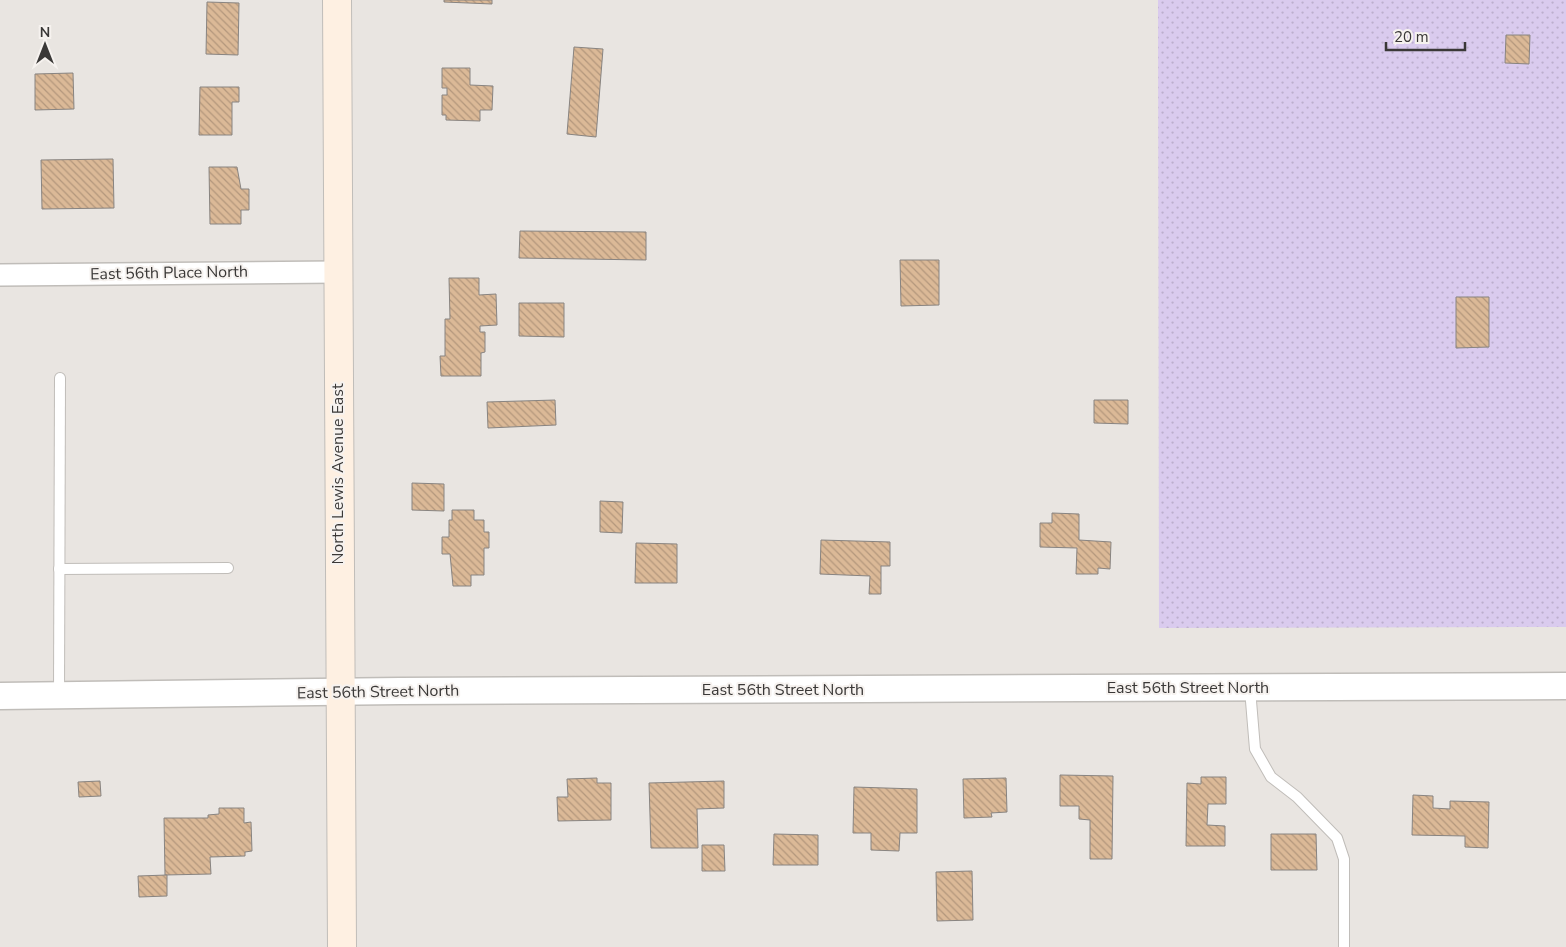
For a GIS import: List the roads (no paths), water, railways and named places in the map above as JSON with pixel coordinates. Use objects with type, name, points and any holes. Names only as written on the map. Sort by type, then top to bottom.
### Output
[{"type":"main road","name":"North Lewis Avenue East","points":[[338,0],[342,947]]},
{"type":"street","name":"East 56th Place North","points":[[0,275],[338,272]]},
{"type":"street","name":"East 56th Street North","points":[[0,696],[340,692],[1566,686]]},
{"type":"lane","points":[[59,696],[60,378]]},
{"type":"lane","points":[[59,569],[228,568]]},
{"type":"lane","points":[[1250,688],[1255,749],[1271,777],[1297,797],[1337,838],[1344,859],[1344,947]]}]
